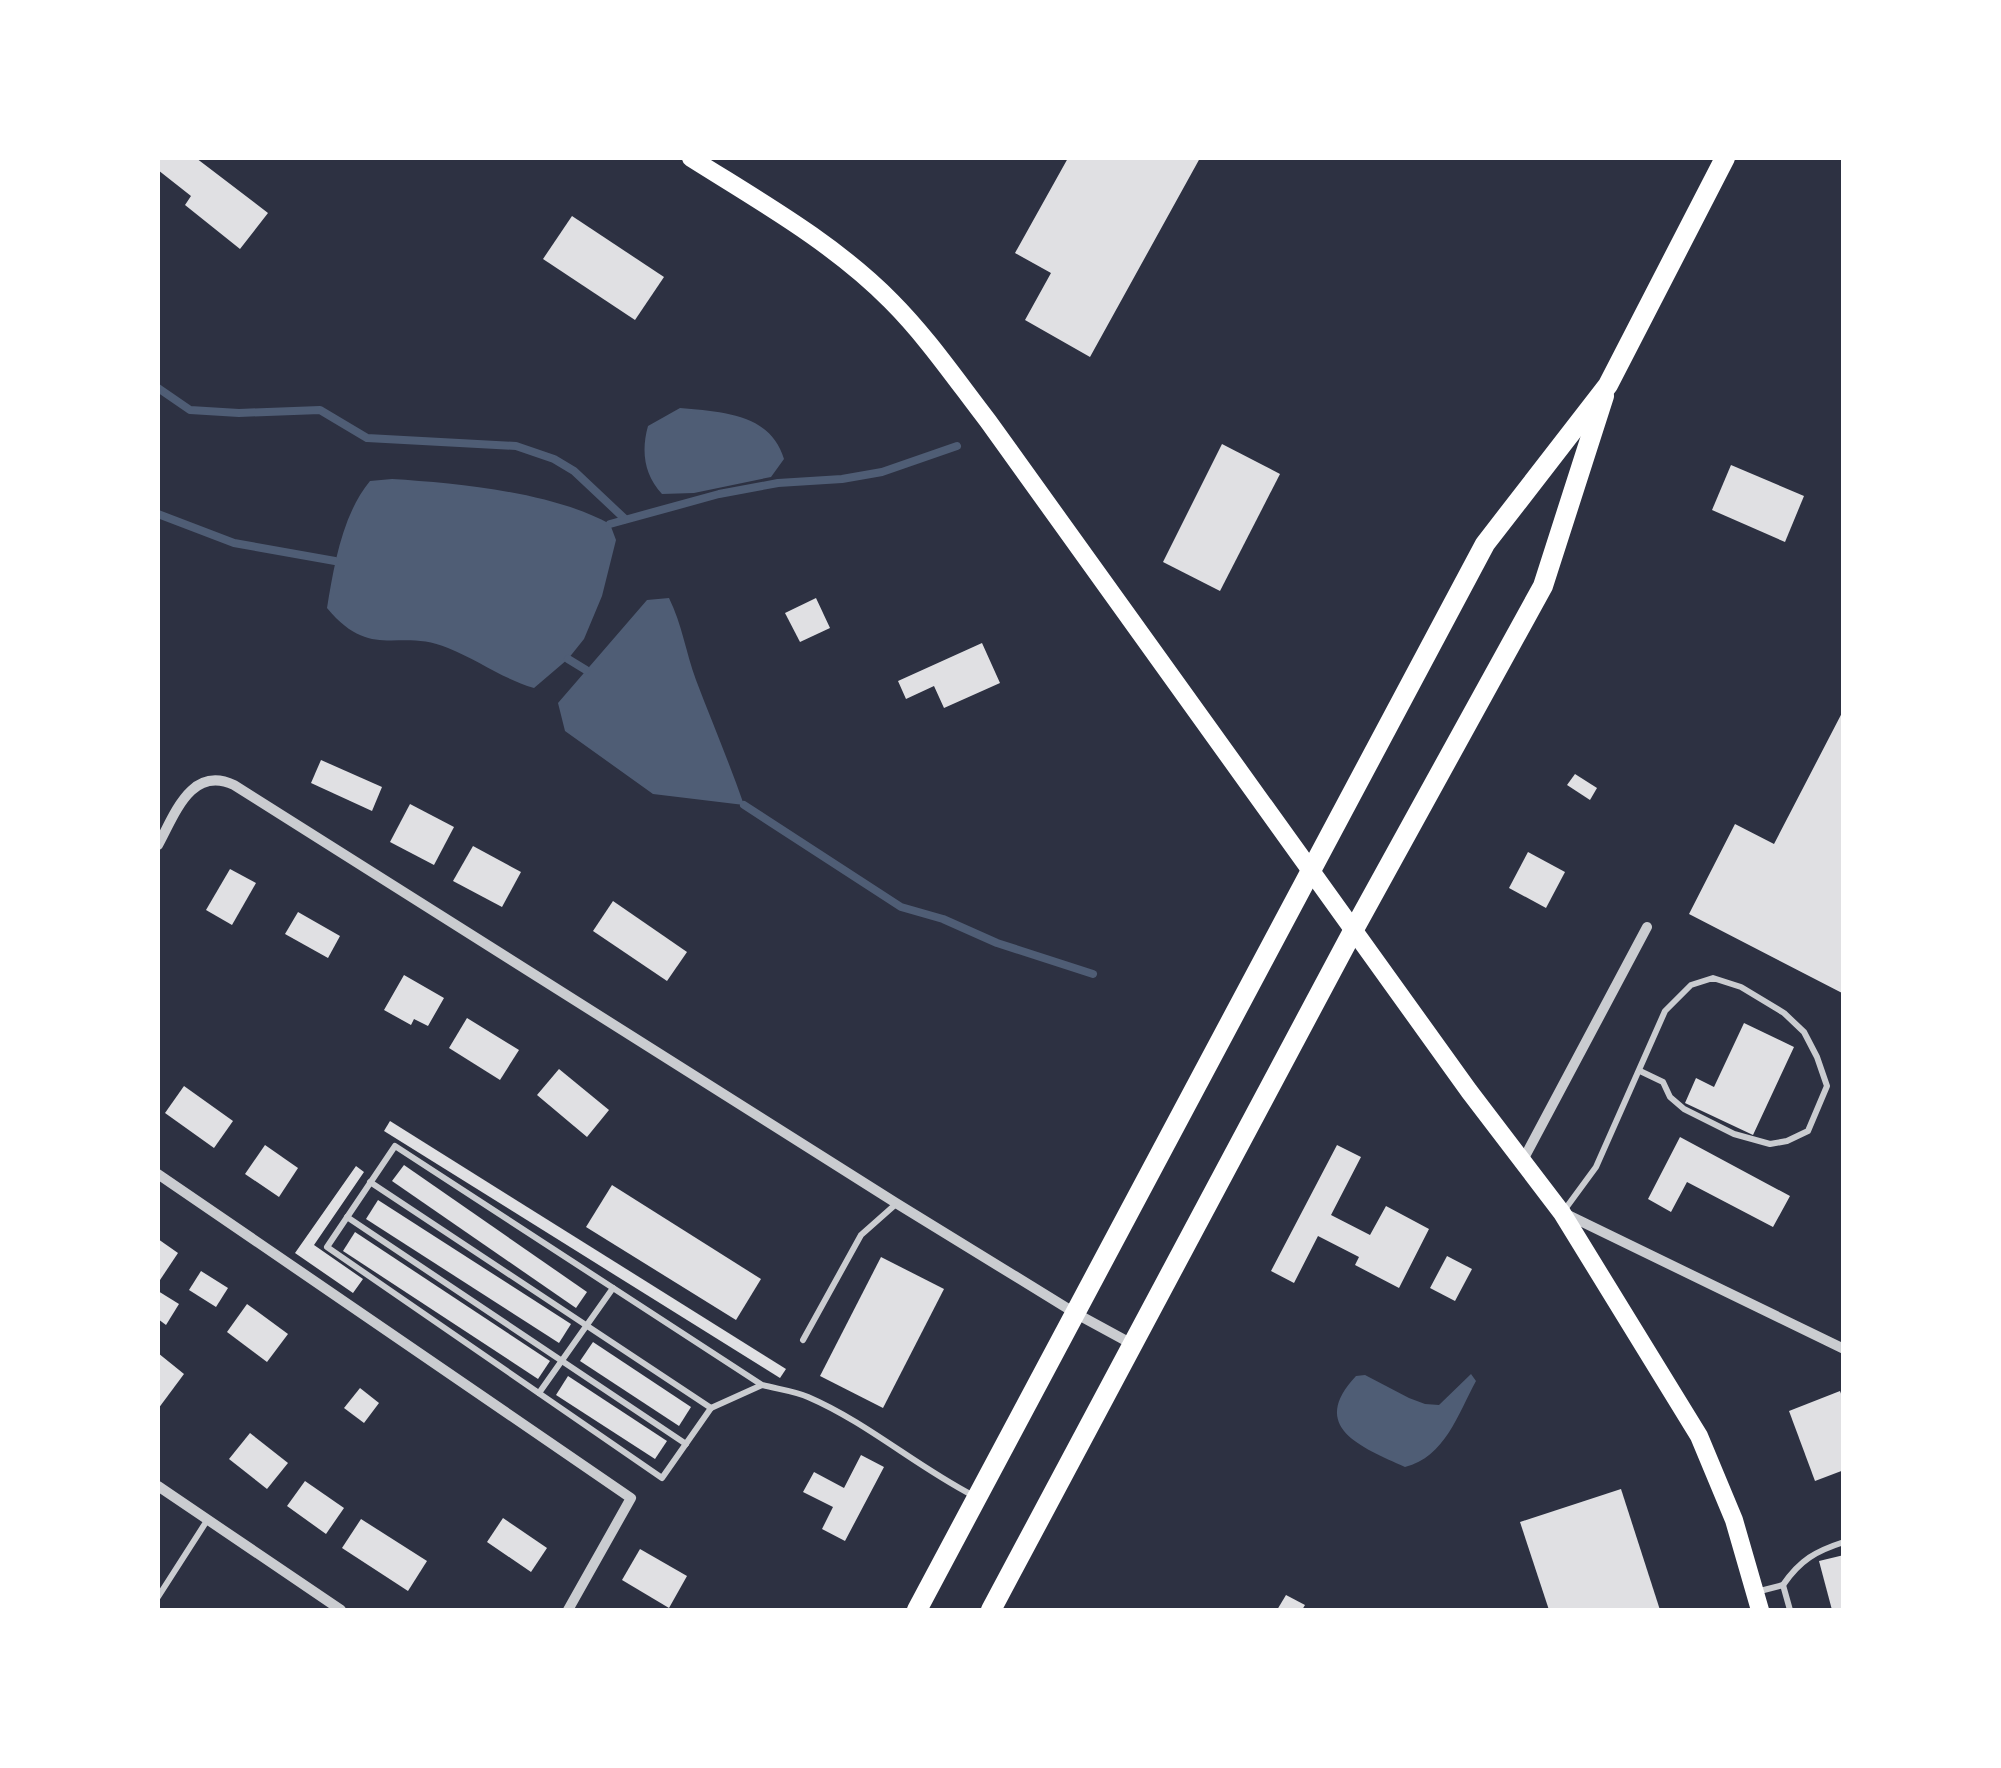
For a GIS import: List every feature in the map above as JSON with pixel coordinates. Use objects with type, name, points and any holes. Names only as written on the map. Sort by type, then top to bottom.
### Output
[{"type":"main road","points":[[691,158],[850,265],[894,303],[992,427],[1311,873],[1562,1213],[1699,1436],[1734,1520],[1757,1601]]},
{"type":"main road","points":[[991,1610],[1543,586],[1608,384],[1726,158]]},
{"type":"main road","points":[[916,1610],[1485,544],[1608,384]]},
{"type":"street","points":[[158,845],[187,792],[195,785],[215,779],[234,784],[896,1203],[1075,1314],[1133,1344]]},
{"type":"street","points":[[1522,1163],[1647,926]]},
{"type":"street","points":[[158,1174],[631,1498],[568,1610]]},
{"type":"street","points":[[1562,1213],[1844,1349]]},
{"type":"street","points":[[158,1486],[341,1610]]},
{"type":"lane","points":[[1562,1213],[1596,1167],[1665,1011],[1690,985],[1714,978],[1741,987],[1784,1013],[1804,1032],[1826,1086],[1808,1130],[1787,1141],[1770,1144],[1734,1134],[1684,1109],[1670,1097],[1663,1082],[1640,1071]]},
{"type":"lane","points":[[762,1385],[711,1408],[662,1478],[327,1247],[395,1146],[762,1385],[806,1396],[854,1421],[932,1474],[977,1498]]},
{"type":"lane","points":[[370,1182],[711,1408]]},
{"type":"lane","points":[[802,1340],[861,1235],[896,1203]]},
{"type":"lane","points":[[347,1218],[686,1444]]},
{"type":"lane","points":[[539,1393],[613,1288]]},
{"type":"lane","points":[[158,1598],[208,1519]]},
{"type":"lane","points":[[1757,1601],[1784,1584],[1797,1564],[1817,1550],[1844,1542]]},
{"type":"lane","points":[[1784,1584],[1790,1610]]},
{"type":"water","points":[[680,408],[728,414],[756,424],[768,432],[784,459],[771,477],[694,493],[662,494],[648,471],[646,435],[648,426]]},
{"type":"water","points":[[392,479],[533,497],[610,524],[616,540],[602,596],[584,639],[568,659],[534,688],[430,642],[372,639],[358,634],[327,608],[352,509],[370,481]]},
{"type":"water","points":[[669,598],[744,805],[653,794],[565,731],[558,703],[647,600]]},
{"type":"water","points":[[1471,1374],[1476,1381],[1449,1433],[1419,1462],[1405,1467],[1372,1452],[1346,1433],[1339,1422],[1337,1409],[1356,1376],[1365,1375],[1409,1398],[1439,1405]]},
{"type":"building","points":[[158,158],[196,158],[268,213],[240,249],[185,205],[191,196],[158,170]]},
{"type":"building","points":[[1068,158],[1200,158],[1090,357],[1025,320],[1051,273],[1015,253]]},
{"type":"building","points":[[572,216],[664,277],[635,320],[543,259]]},
{"type":"building","points":[[1222,444],[1280,474],[1220,591],[1163,562]]},
{"type":"building","points":[[1731,465],[1804,496],[1785,542],[1712,510]]},
{"type":"building","points":[[816,598],[830,628],[800,642],[785,613]]},
{"type":"building","points":[[982,643],[1000,683],[944,708],[934,686],[906,699],[898,681]]},
{"type":"building","points":[[1844,709],[1844,994],[1689,914],[1735,824],[1774,844]]},
{"type":"building","points":[[321,760],[382,787],[372,811],[311,783]]},
{"type":"building","points":[[1575,774],[1597,788],[1590,800],[1567,785]]},
{"type":"building","points":[[410,804],[454,827],[434,865],[390,842]]},
{"type":"building","points":[[473,846],[521,872],[502,907],[453,881]]},
{"type":"building","points":[[1528,852],[1565,872],[1546,908],[1509,888]]},
{"type":"building","points":[[230,869],[256,883],[232,925],[206,910]]},
{"type":"building","points":[[613,901],[687,952],[667,981],[593,931]]},
{"type":"building","points":[[298,912],[340,936],[328,958],[285,934]]},
{"type":"building","points":[[404,975],[444,998],[428,1026],[414,1019],[411,1025],[384,1010]]},
{"type":"building","points":[[467,1018],[519,1050],[500,1080],[449,1048]]},
{"type":"building","points":[[1744,1023],[1794,1047],[1753,1135],[1685,1103],[1696,1078],[1714,1087]]},
{"type":"building","points":[[559,1069],[609,1110],[587,1137],[537,1095]]},
{"type":"building","points":[[184,1086],[233,1121],[214,1148],[165,1113]]},
{"type":"building","points":[[390,1121],[786,1369],[780,1378],[384,1131]]},
{"type":"building","points":[[1680,1137],[1790,1196],[1773,1227],[1687,1182],[1671,1212],[1648,1199]]},
{"type":"building","points":[[265,1145],[298,1168],[279,1197],[245,1174]]},
{"type":"building","points":[[1337,1145],[1361,1157],[1331,1215],[1370,1235],[1386,1206],[1429,1229],[1399,1288],[1355,1265],[1359,1257],[1318,1236],[1294,1283],[1271,1271]]},
{"type":"building","points":[[404,1165],[587,1292],[576,1308],[392,1181]]},
{"type":"building","points":[[356,1166],[364,1172],[314,1245],[363,1279],[353,1293],[295,1253]]},
{"type":"building","points":[[612,1185],[761,1279],[736,1320],[586,1227]]},
{"type":"building","points":[[378,1200],[571,1324],[559,1343],[366,1219]]},
{"type":"building","points":[[355,1232],[550,1361],[538,1379],[343,1251]]},
{"type":"building","points":[[158,1239],[178,1253],[160,1280],[158,1278]]},
{"type":"building","points":[[1447,1256],[1472,1269],[1455,1301],[1430,1288]]},
{"type":"building","points":[[881,1257],[944,1289],[883,1408],[820,1376]]},
{"type":"building","points":[[201,1271],[228,1288],[216,1307],[189,1290]]},
{"type":"building","points":[[158,1291],[179,1304],[166,1325],[158,1319]]},
{"type":"building","points":[[247,1304],[288,1334],[267,1362],[227,1332]]},
{"type":"building","points":[[593,1342],[691,1407],[679,1426],[580,1361]]},
{"type":"building","points":[[158,1353],[184,1374],[158,1409]]},
{"type":"building","points":[[568,1376],[667,1441],[655,1459],[556,1395]]},
{"type":"building","points":[[360,1388],[379,1403],[364,1423],[344,1408]]},
{"type":"building","points":[[1840,1391],[1844,1402],[1844,1470],[1815,1481],[1789,1411]]},
{"type":"building","points":[[250,1433],[288,1463],[267,1489],[229,1459]]},
{"type":"building","points":[[861,1455],[884,1467],[845,1541],[822,1529],[833,1507],[803,1492],[814,1472],[844,1488]]},
{"type":"building","points":[[305,1481],[344,1508],[326,1534],[287,1506]]},
{"type":"building","points":[[1621,1489],[1660,1610],[1549,1610],[1520,1522]]},
{"type":"building","points":[[503,1518],[547,1548],[531,1572],[487,1542]]},
{"type":"building","points":[[361,1519],[427,1561],[408,1591],[342,1548]]},
{"type":"building","points":[[640,1549],[687,1576],[669,1608],[622,1580]]},
{"type":"building","points":[[1844,1555],[1844,1610],[1832,1610],[1819,1561]]},
{"type":"building","points":[[1286,1595],[1305,1605],[1302,1610],[1277,1610]]},
{"type":"waterway","points":[[158,388],[190,410],[320,410],[367,438],[516,446],[554,459],[574,471],[625,519]]},
{"type":"waterway","points":[[610,524],[719,494],[778,483],[882,472],[957,446]]},
{"type":"waterway","points":[[158,514],[234,543],[335,561]]},
{"type":"waterway","points":[[568,659],[586,670]]},
{"type":"waterway","points":[[744,805],[901,907],[1093,974]]}]
